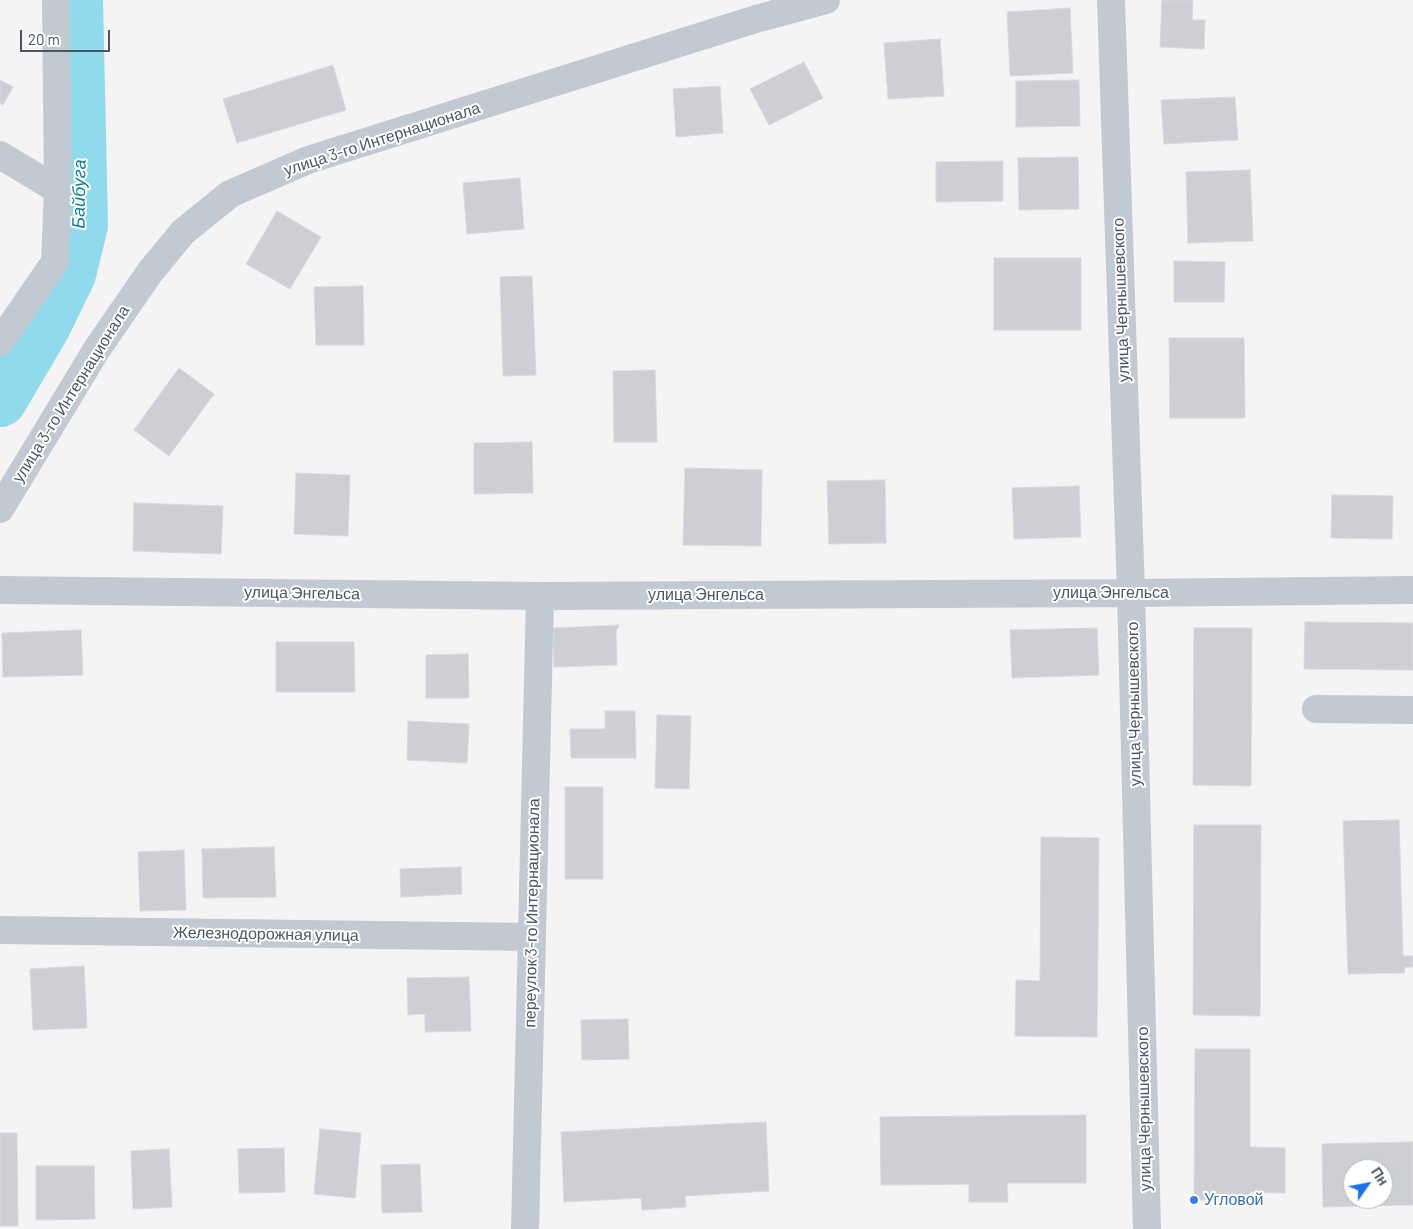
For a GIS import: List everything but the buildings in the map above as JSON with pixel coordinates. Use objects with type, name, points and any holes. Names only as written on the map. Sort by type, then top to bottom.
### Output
[{"type":"street","points":[[0,342],[55,262],[58,190],[56,0]]},
{"type":"street","name":"улица 3-го Интернационала","points":[[0,509],[97,349],[150,272],[183,232],[230,194],[308,160],[756,20],[826,0]]},
{"type":"street","name":"улица Чернышевского","points":[[1111,0],[1131,593],[1147,1229]]},
{"type":"street","points":[[0,154],[58,190]]},
{"type":"street","name":"улица Энгельса","points":[[0,590],[540,596],[1413,590]]},
{"type":"street","name":"переулок 3-го Интернационала","points":[[525,1229],[540,596]]},
{"type":"street","points":[[1316,709],[1413,710]]},
{"type":"street","name":"Железнодорожная улица","points":[[0,930],[532,937]]},
{"type":"waterway","name":"Байбуга","points":[[0,400],[44,325],[69,274],[81,225],[76,0]]},
{"type":"place","name":"Угловой","points":[[1194,1200]]}]
